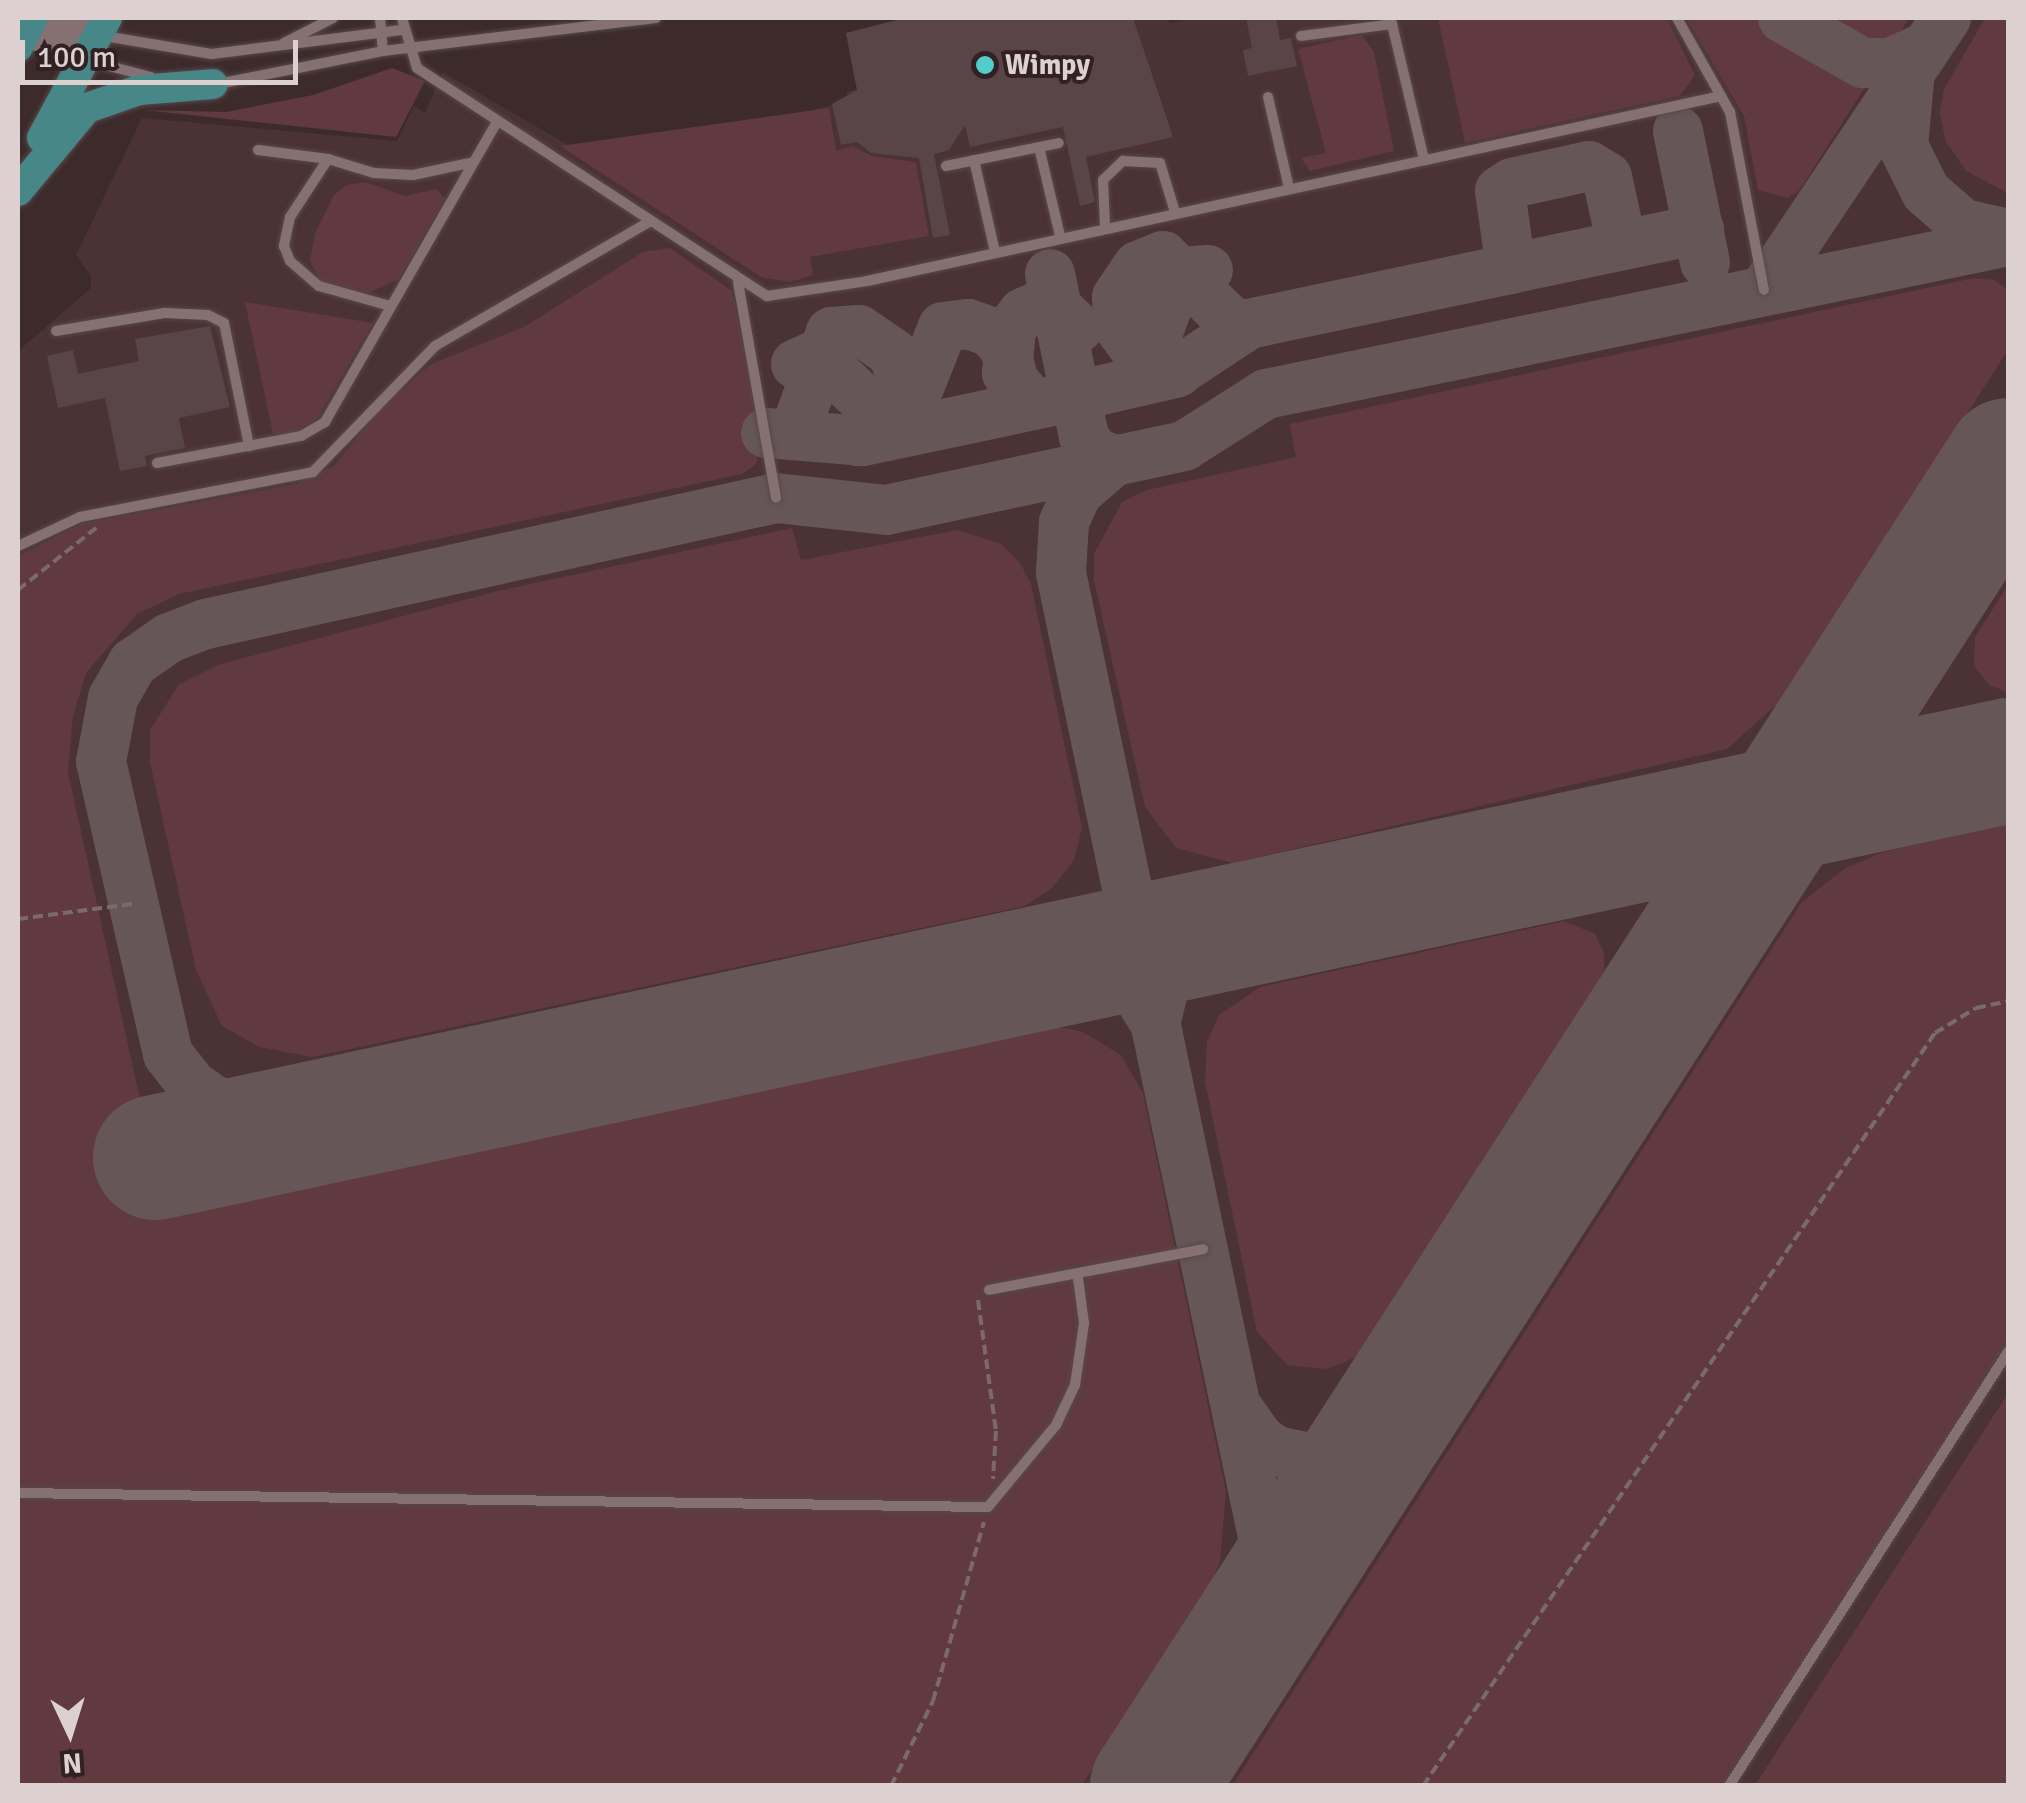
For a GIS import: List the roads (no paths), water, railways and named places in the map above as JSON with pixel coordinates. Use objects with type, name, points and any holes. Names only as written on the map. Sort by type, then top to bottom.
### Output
[{"type":"main road","points":[[18,187],[96,37]]},
{"type":"main road","points":[[18,187],[87,108],[129,92],[213,84]]},
{"type":"street","points":[[54,18],[96,37]]},
{"type":"street","points":[[23,31],[96,37]]},
{"type":"lane","points":[[270,50],[333,18]]},
{"type":"lane","points":[[380,18],[383,51]]},
{"type":"lane","points":[[96,37],[213,84],[383,51],[656,18]]},
{"type":"lane","points":[[1677,18],[1722,96],[1734,127],[1764,290]]},
{"type":"lane","points":[[96,37],[179,53],[270,50],[381,32],[402,24],[418,68],[738,282],[786,297],[1722,96]]},
{"type":"lane","points":[[1301,36],[1392,24],[1424,159]]},
{"type":"lane","points":[[521,36],[523,49]]},
{"type":"lane","points":[[1268,98],[1288,188]]},
{"type":"lane","points":[[157,463],[301,436],[324,422],[470,162],[497,122]]},
{"type":"lane","points":[[946,166],[1059,143]]},
{"type":"lane","points":[[1040,146],[1060,236]]},
{"type":"lane","points":[[258,150],[328,159],[374,174],[413,175],[470,162]]},
{"type":"lane","points":[[328,159],[290,216],[284,246],[290,261],[320,286],[390,306]]},
{"type":"lane","points":[[974,160],[994,252]]},
{"type":"lane","points":[[1105,226],[1103,180],[1123,161],[1160,163],[1175,212]]},
{"type":"lane","points":[[18,546],[41,530],[313,472],[434,346],[649,222]]},
{"type":"lane","points":[[738,282],[776,498]]},
{"type":"lane","points":[[56,331],[165,313],[208,315],[224,323],[233,342],[249,446]]},
{"type":"lane","points":[[989,1290],[1078,1278],[1203,1249]]},
{"type":"lane","points":[[18,1493],[988,1507],[1056,1425],[1075,1385],[1084,1323],[1078,1278]]},
{"type":"lane","points":[[1729,1786],[2008,1352]]},
{"type":"place","name":"Wimpy","points":[[985,65]]}]
